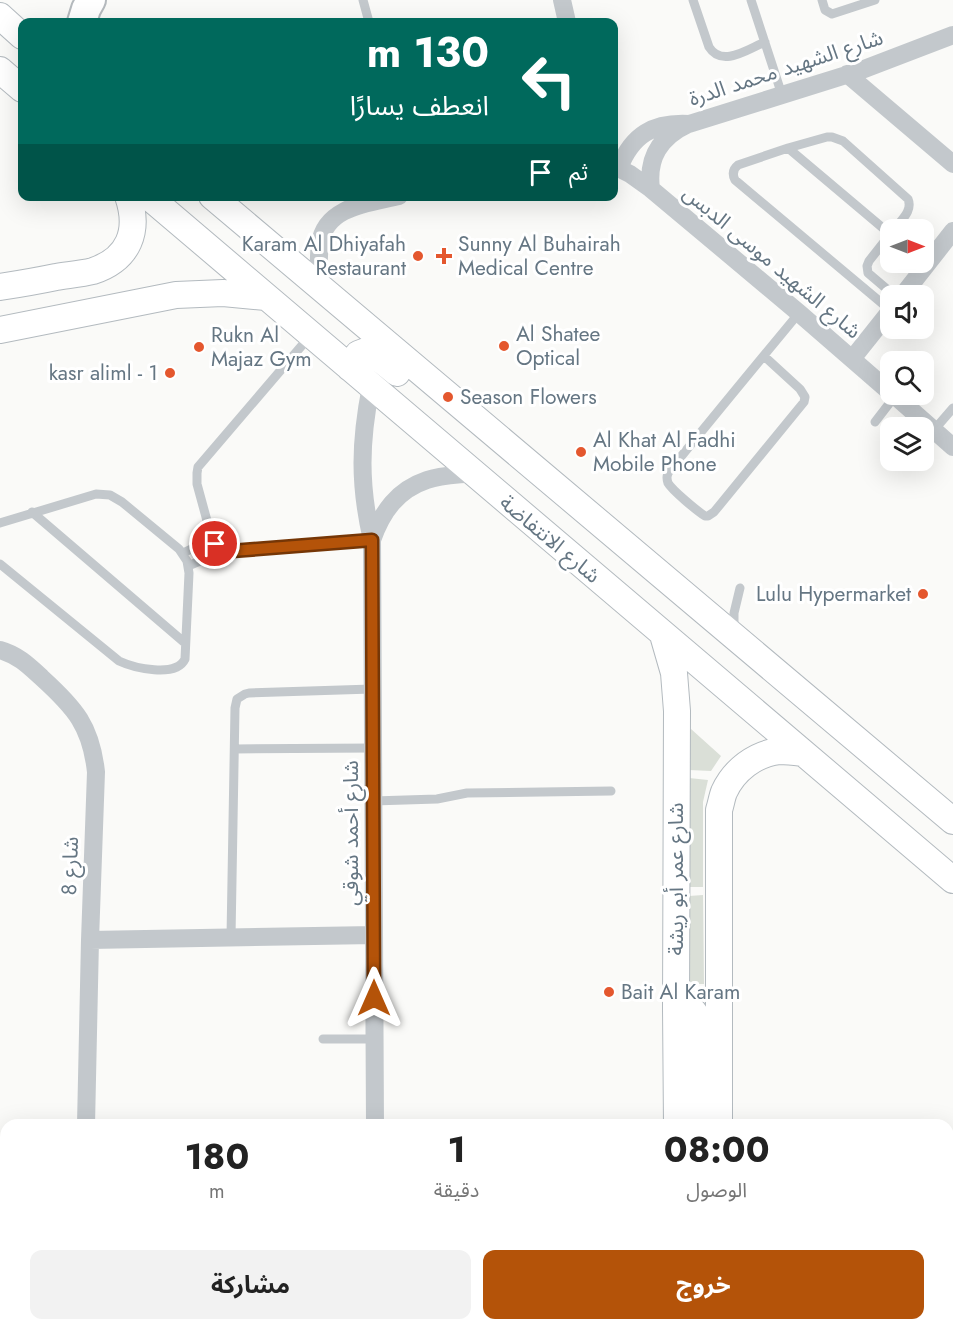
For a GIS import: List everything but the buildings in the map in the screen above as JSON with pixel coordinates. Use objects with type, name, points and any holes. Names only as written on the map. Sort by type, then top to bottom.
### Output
[{"type":"main road","points":[[83,18],[91,0]]},
{"type":"main road","points":[[0,16],[18,32]]},
{"type":"main road","points":[[0,70],[18,86]]},
{"type":"main road","points":[[0,287],[91,271],[111,263],[126,248],[131,238],[133,217],[129,201]]},
{"type":"main road","name":"شارع الانتفاضة","points":[[154,201],[953,879]]},
{"type":"main road","points":[[218,201],[736,638],[950,813]]},
{"type":"main road","points":[[0,330],[177,296],[223,293],[266,297]]},
{"type":"main road","points":[[350,368],[358,354],[371,352],[412,382],[454,400]]},
{"type":"main road","name":"شارع عمر أبو ريشة","points":[[663,635],[674,673],[678,711],[677,1119]]},
{"type":"main road","name":"شارع عمر أبو ريشة","points":[[719,1119],[720,810],[728,785],[744,765],[761,756],[779,752],[802,753]]},
{"type":"main road","points":[[676,1008],[684,1006],[691,1009],[697,1015],[699,1023],[703,1119]]},
{"type":"street","points":[[562,0],[566,18]]},
{"type":"street","name":"شارع الشهيد محمد الدرة","points":[[618,164],[630,145],[651,129],[676,123],[689,124],[847,74],[953,35]]},
{"type":"street","points":[[847,74],[953,164]]},
{"type":"street","name":"شارع الشهيد موسى الدبس","points":[[651,189],[649,177],[651,166],[661,144],[678,129],[689,124]]},
{"type":"street","name":"شارع الشهيد موسى الدبس","points":[[618,168],[651,189],[880,384]]},
{"type":"street","points":[[319,286],[320,243],[325,229],[334,217],[345,210],[379,201]]},
{"type":"street","points":[[911,285],[953,231]]},
{"type":"street","points":[[852,359],[880,324]]},
{"type":"street","name":"شارع أحمد شوقي","points":[[371,386],[363,437],[362,463],[366,515],[372,540],[375,1119]]},
{"type":"street","name":"شارع الشهيد موسى الدبس","points":[[905,405],[919,417]]},
{"type":"street","name":"شارع الشهيد موسى الدبس","points":[[934,430],[953,447]]},
{"type":"street","name":"شارع أحمد شوقي","points":[[372,540],[379,520],[392,502],[408,489],[427,480],[474,473]]},
{"type":"street","name":"شارع 8","points":[[0,650],[27,663],[69,703],[82,722],[91,742],[96,772],[86,1119]]},
{"type":"street","points":[[90,940],[374,935]]},
{"type":"lane","points":[[363,0],[368,18]]},
{"type":"lane","points":[[693,0],[712,53],[730,57],[765,42]]},
{"type":"lane","points":[[751,0],[782,95]]},
{"type":"lane","points":[[822,0],[825,10],[832,14],[875,0]]},
{"type":"lane","points":[[880,301],[735,180],[733,171],[738,165],[788,148],[832,137],[843,141],[908,199],[910,207],[901,219]]},
{"type":"lane","points":[[788,148],[880,223]]},
{"type":"lane","points":[[880,246],[869,261],[867,269],[868,273],[882,285]]},
{"type":"lane","points":[[764,356],[800,389],[805,397],[804,402],[714,512],[705,516],[672,488],[667,479],[668,473],[799,313]]},
{"type":"lane","points":[[226,550],[220,548],[212,539],[197,484],[198,467],[311,335]]},
{"type":"lane","points":[[875,422],[886,405]]},
{"type":"lane","points":[[934,430],[953,408]]},
{"type":"lane","points":[[0,523],[89,495],[110,495],[122,502],[183,553],[188,566],[185,659],[176,668],[141,669],[130,666],[110,654],[0,564]]},
{"type":"lane","points":[[32,512],[185,643]]},
{"type":"lane","points":[[183,553],[212,539]]},
{"type":"lane","points":[[188,566],[226,550],[372,540]]},
{"type":"lane","points":[[736,638],[734,613],[740,588]]},
{"type":"lane","points":[[231,938],[237,699],[245,694],[372,690]]},
{"type":"lane","points":[[235,749],[373,748]]},
{"type":"lane","points":[[373,801],[437,799],[467,793],[611,791]]},
{"type":"lane","points":[[323,1039],[375,1039]]},
{"type":"shaded area","points":[[691,729],[721,756],[711,771],[689,770],[688,732]]},
{"type":"shaded area","points":[[689,778],[708,780],[703,802],[703,887],[689,887]]},
{"type":"shaded area","points":[[703,895],[704,984],[690,984],[689,896]]},
{"type":"place","name":"Karam Al Dhiyafah Restaurant","points":[[418,256]]},
{"type":"place","name":"Sunny Al Buhairah Medical Centre","points":[[444,256]]},
{"type":"place","name":"Al Shatee Optical","points":[[504,346]]},
{"type":"place","name":"Rukn Al Majaz Gym","points":[[199,347]]},
{"type":"place","name":"kasr aliml - 1","points":[[170,373]]},
{"type":"place","name":"Season Flowers","points":[[448,397]]},
{"type":"place","name":"Al Khat Al Fadhi Mobile Phone","points":[[581,452]]},
{"type":"place","name":"Lulu Hypermarket","points":[[923,594]]},
{"type":"place","name":"Bait Al Karam","points":[[609,992]]},
{"type":"route","points":[[215,544],[232,551],[372,540],[374,998]]}]
